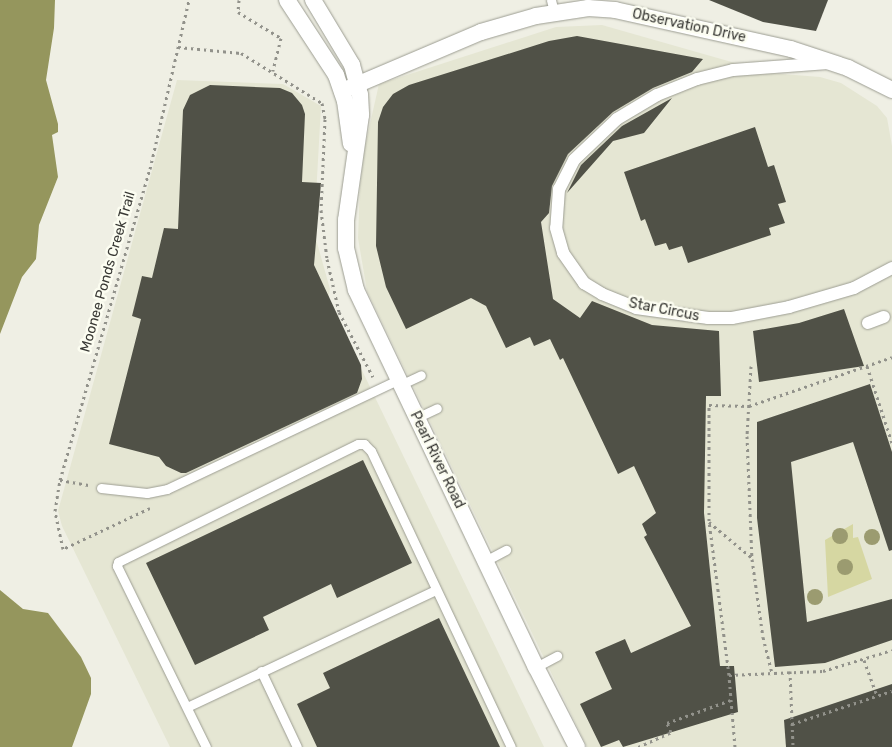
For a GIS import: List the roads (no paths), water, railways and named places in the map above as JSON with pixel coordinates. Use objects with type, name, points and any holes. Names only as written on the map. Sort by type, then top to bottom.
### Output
[{"type":"street","name":"Pearl River Road","points":[[288,0],[330,64],[342,91],[352,161]]},
{"type":"street","name":"Pearl River Road","points":[[313,0],[347,56],[358,84],[361,115],[352,161],[346,220],[350,270],[364,310],[536,667],[577,747]]},
{"type":"street","name":"Observation Drive","points":[[342,91],[481,32],[553,6],[575,4],[616,10],[791,49],[834,63],[892,90]]},
{"type":"street","name":"Star Circus","points":[[834,63],[733,70],[697,79],[657,94],[617,119],[574,160],[559,189],[556,228],[561,248],[571,269],[584,283],[602,294],[636,308],[690,317],[732,318],[789,307],[854,288],[892,268]]},
{"type":"street","points":[[868,323],[884,317]]},
{"type":"lane","points":[[101,488],[147,493],[167,489],[399,382],[421,375]]},
{"type":"lane","points":[[416,418],[438,408]]},
{"type":"lane","points":[[206,747],[117,566],[118,562],[352,446],[364,444],[371,451],[511,747]]},
{"type":"lane","points":[[485,561],[506,550]]},
{"type":"lane","points":[[187,707],[436,590]]},
{"type":"lane","points":[[536,667],[557,656]]},
{"type":"lane","points":[[261,671],[297,747]]}]
